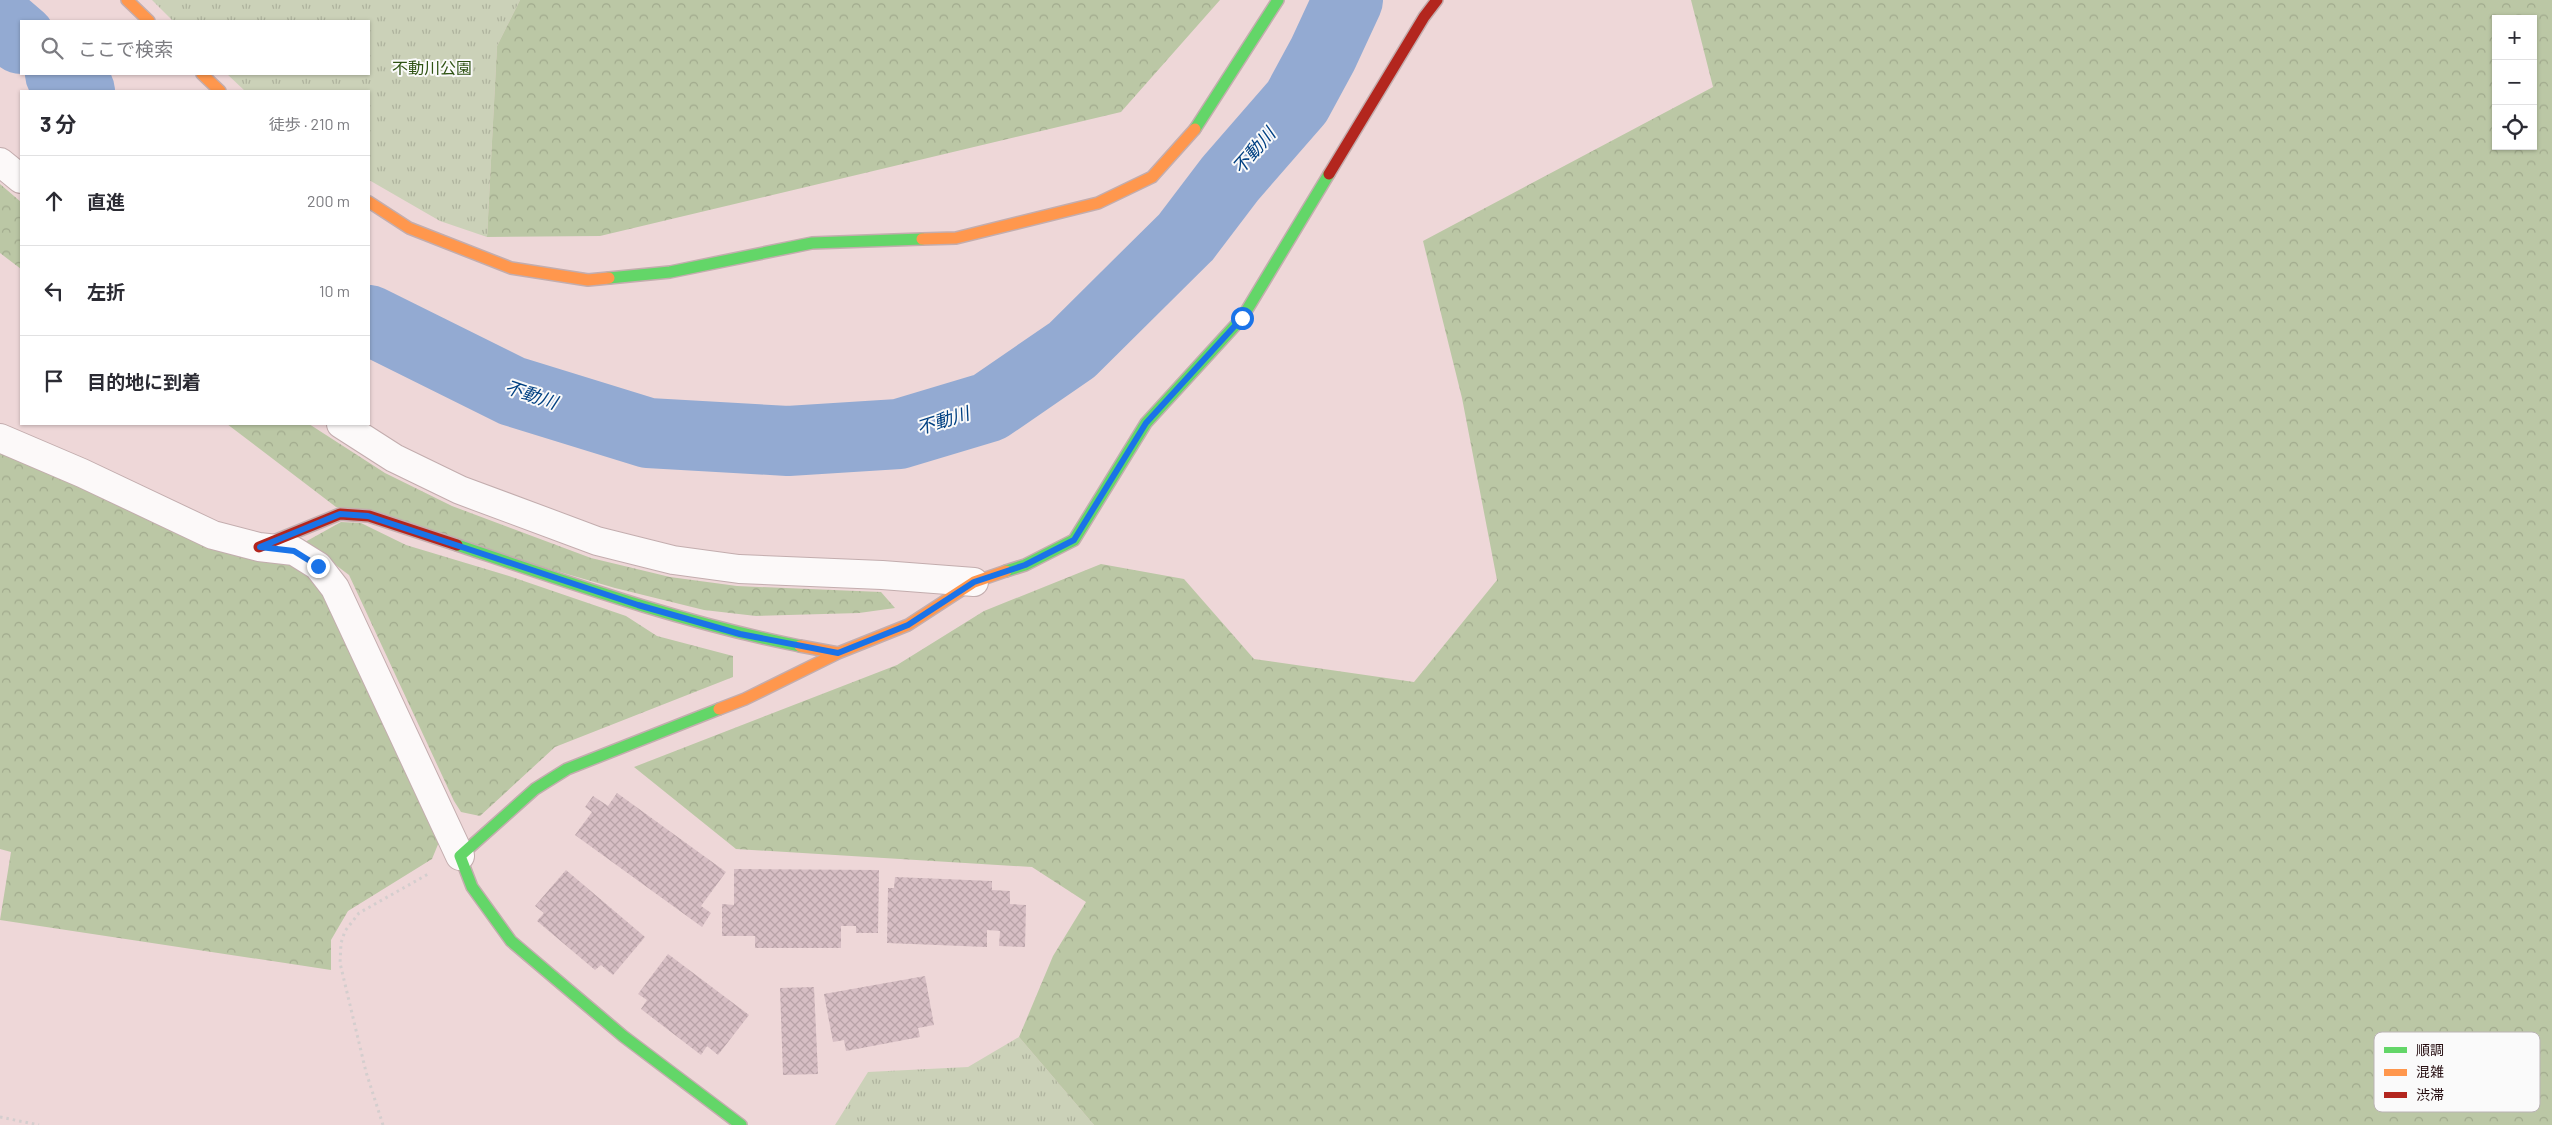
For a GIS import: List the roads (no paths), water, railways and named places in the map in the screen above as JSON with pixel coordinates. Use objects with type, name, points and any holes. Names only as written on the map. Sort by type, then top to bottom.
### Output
[{"type":"street","points":[[127,0],[148,20]]},
{"type":"street","points":[[370,203],[409,228],[511,268],[588,280],[670,272],[812,243],[956,238],[1098,203],[1152,177],[1197,127],[1278,0]]},
{"type":"street","points":[[460,856],[535,789],[567,769],[746,699],[838,653],[908,625],[974,582],[1025,565],[1074,540],[1146,423],[1242,318],[1414,33],[1437,0]]},
{"type":"street","points":[[203,75],[219,90]]},
{"type":"street","points":[[0,162],[20,178]]},
{"type":"street","points":[[343,425],[394,458],[460,490],[597,541],[673,560],[739,569],[974,582]]},
{"type":"street","points":[[0,438],[213,535],[260,547],[294,551],[318,566],[335,588],[460,856],[472,887],[511,941],[623,1036],[741,1125]]},
{"type":"street","points":[[260,547],[340,514],[368,516],[638,605],[740,634],[838,653]]},
{"type":"waterway","name":"不動川","points":[[370,320],[512,391],[648,433],[788,441],[899,434],[989,407],[1072,350],[1186,237],[1230,179],[1297,102],[1323,54],[1348,0]]},
{"type":"waterway","name":"不動川","points":[[0,21],[20,38]]},
{"type":"waterway","name":"不動川","points":[[61,75],[79,90]]},
{"type":"park label","name":"不動川公園","points":[[432,68]]}]
